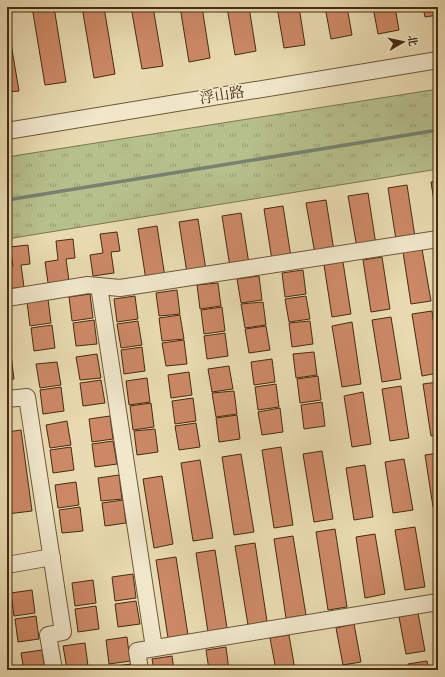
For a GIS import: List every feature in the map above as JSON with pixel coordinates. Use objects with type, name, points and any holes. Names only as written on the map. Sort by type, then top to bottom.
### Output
[{"type":"street","name":"浮山路","points":[[7,131],[438,60]]},
{"type":"street","points":[[7,298],[88,285],[120,288],[438,239]]},
{"type":"street","points":[[99,286],[154,648]]},
{"type":"street","points":[[7,399],[27,397],[63,632],[48,635],[54,670]]},
{"type":"street","points":[[7,566],[52,557]]},
{"type":"street","points":[[140,670],[137,651],[438,602]]},
{"type":"green space","points":[[438,89],[438,169],[7,239],[7,157]]},
{"type":"building","points":[[32,7],[54,7],[66,82],[45,85]]},
{"type":"building","points":[[82,7],[104,7],[115,74],[94,78]]},
{"type":"building","points":[[131,7],[153,7],[163,66],[142,69]]},
{"type":"building","points":[[180,7],[202,7],[210,58],[189,62]]},
{"type":"building","points":[[227,7],[249,7],[256,51],[235,55]]},
{"type":"building","points":[[277,7],[299,7],[305,45],[284,48]]},
{"type":"building","points":[[325,7],[347,7],[352,35],[331,39]]},
{"type":"building","points":[[373,7],[395,7],[399,30],[378,34]]},
{"type":"building","points":[[423,7],[438,7],[438,15],[425,17]]},
{"type":"building","points":[[7,20],[19,91],[7,92]]},
{"type":"building","points":[[438,181],[438,227],[431,182]]},
{"type":"building","points":[[407,185],[415,237],[396,240],[388,188]]},
{"type":"building","points":[[368,193],[376,245],[357,248],[348,196]]},
{"type":"building","points":[[326,200],[334,251],[315,254],[306,203]]},
{"type":"building","points":[[283,206],[291,257],[272,260],[264,209]]},
{"type":"building","points":[[241,213],[249,264],[230,267],[222,216]]},
{"type":"building","points":[[198,219],[206,270],[187,273],[179,222]]},
{"type":"building","points":[[157,226],[165,277],[146,280],[138,229]]},
{"type":"building","points":[[117,232],[120,251],[111,252],[114,273],[93,276],[90,255],[103,253],[100,234]]},
{"type":"building","points":[[73,239],[75,258],[66,259],[69,281],[48,283],[45,262],[58,260],[56,241]]},
{"type":"building","points":[[28,245],[30,264],[21,265],[24,287],[7,289],[7,267],[13,266],[10,247]]},
{"type":"building","points":[[422,249],[431,301],[411,304],[403,252]]},
{"type":"building","points":[[382,257],[390,309],[371,312],[363,260]]},
{"type":"building","points":[[343,262],[351,314],[332,317],[324,265]]},
{"type":"building","points":[[303,270],[306,294],[285,297],[282,273]]},
{"type":"building","points":[[259,276],[262,300],[241,303],[237,279]]},
{"type":"building","points":[[218,283],[221,306],[200,309],[197,285]]},
{"type":"building","points":[[177,290],[180,314],[159,316],[156,293]]},
{"type":"building","points":[[90,294],[93,318],[72,321],[69,297]]},
{"type":"building","points":[[135,296],[138,319],[117,322],[114,299]]},
{"type":"building","points":[[306,296],[310,319],[289,322],[285,299]]},
{"type":"building","points":[[48,299],[51,323],[30,326],[27,302]]},
{"type":"building","points":[[263,302],[266,325],[245,328],[241,304]]},
{"type":"building","points":[[222,307],[225,331],[204,334],[201,310]]},
{"type":"building","points":[[432,311],[438,352],[438,373],[422,376],[412,314]]},
{"type":"building","points":[[180,315],[184,339],[162,341],[159,318]]},
{"type":"building","points":[[391,317],[401,379],[382,382],[372,320]]},
{"type":"building","points":[[94,320],[97,344],[76,346],[73,323]]},
{"type":"building","points":[[138,321],[142,345],[121,348],[117,324]]},
{"type":"building","points":[[310,321],[313,344],[292,347],[289,323]]},
{"type":"building","points":[[352,322],[361,384],[342,387],[332,326]]},
{"type":"building","points":[[52,325],[55,348],[34,351],[31,328]]},
{"type":"building","points":[[266,326],[270,350],[249,353],[245,329]]},
{"type":"building","points":[[7,330],[11,354],[7,354]]},
{"type":"building","points":[[225,333],[228,356],[207,359],[204,336]]},
{"type":"building","points":[[184,340],[187,364],[166,366],[162,343]]},
{"type":"building","points":[[142,347],[145,371],[124,374],[121,350]]},
{"type":"building","points":[[314,352],[317,375],[296,378],[293,354]]},
{"type":"building","points":[[97,354],[101,378],[80,380],[76,357]]},
{"type":"building","points":[[11,355],[14,379],[7,380],[7,356]]},
{"type":"building","points":[[272,359],[275,382],[254,385],[251,362]]},
{"type":"building","points":[[57,362],[61,385],[40,388],[36,364]]},
{"type":"building","points":[[229,366],[233,389],[212,392],[208,369]]},
{"type":"building","points":[[189,372],[192,395],[171,398],[168,375]]},
{"type":"building","points":[[318,376],[321,400],[300,403],[297,379]]},
{"type":"building","points":[[147,378],[150,402],[129,405],[126,381]]},
{"type":"building","points":[[101,380],[105,403],[83,406],[80,383]]},
{"type":"building","points":[[438,382],[438,435],[431,436],[423,384]]},
{"type":"building","points":[[276,384],[279,407],[258,410],[255,387]]},
{"type":"building","points":[[401,386],[409,438],[390,441],[382,389]]},
{"type":"building","points":[[61,387],[64,411],[43,414],[40,390]]},
{"type":"building","points":[[234,391],[237,414],[216,417],[212,393]]},
{"type":"building","points":[[363,392],[371,444],[352,447],[344,396]]},
{"type":"building","points":[[193,398],[196,421],[175,424],[172,401]]},
{"type":"building","points":[[322,402],[325,426],[304,429],[301,405]]},
{"type":"building","points":[[151,403],[154,427],[133,430],[130,406]]},
{"type":"building","points":[[280,408],[283,432],[262,435],[258,412]]},
{"type":"building","points":[[237,415],[240,439],[219,442],[216,418]]},
{"type":"building","points":[[110,416],[113,439],[92,442],[89,419]]},
{"type":"building","points":[[67,421],[71,445],[50,448],[46,425]]},
{"type":"building","points":[[196,423],[200,447],[179,450],[175,426]]},
{"type":"building","points":[[155,429],[158,452],[137,455],[134,431]]},
{"type":"building","points":[[21,430],[32,511],[7,514],[7,432]]},
{"type":"building","points":[[113,441],[117,464],[95,467],[92,444]]},
{"type":"building","points":[[71,447],[74,470],[53,473],[50,450]]},
{"type":"building","points":[[281,447],[293,525],[274,528],[262,450]]},
{"type":"building","points":[[322,451],[333,519],[314,522],[303,454]]},
{"type":"building","points":[[438,453],[438,506],[433,507],[425,455]]},
{"type":"building","points":[[241,454],[254,532],[234,535],[222,457]]},
{"type":"building","points":[[404,459],[413,510],[393,513],[385,462]]},
{"type":"building","points":[[200,460],[213,538],[193,541],[181,463]]},
{"type":"building","points":[[365,465],[373,517],[354,520],[346,468]]},
{"type":"building","points":[[119,475],[122,499],[101,501],[98,478]]},
{"type":"building","points":[[162,476],[173,544],[154,548],[143,479]]},
{"type":"building","points":[[76,482],[79,505],[58,508],[55,485]]},
{"type":"building","points":[[123,500],[126,523],[105,526],[102,503]]},
{"type":"building","points":[[80,507],[83,531],[62,533],[59,510]]},
{"type":"building","points":[[415,527],[425,587],[405,590],[395,530]]},
{"type":"building","points":[[335,529],[347,607],[328,610],[316,532]]},
{"type":"building","points":[[375,534],[385,594],[365,598],[356,537]]},
{"type":"building","points":[[293,536],[306,615],[286,618],[274,539]]},
{"type":"building","points":[[255,543],[267,621],[248,625],[235,546]]},
{"type":"building","points":[[215,550],[227,628],[208,632],[196,553]]},
{"type":"building","points":[[176,557],[188,635],[168,638],[156,560]]},
{"type":"building","points":[[133,574],[136,598],[115,601],[112,577]]},
{"type":"building","points":[[93,580],[96,603],[75,606],[72,583]]},
{"type":"building","points":[[32,590],[35,613],[14,616],[11,593]]},
{"type":"building","points":[[136,601],[140,624],[118,627],[115,604]]},
{"type":"building","points":[[96,606],[99,629],[78,632],[75,609]]},
{"type":"building","points":[[418,613],[425,651],[406,654],[399,617]]},
{"type":"building","points":[[36,616],[39,639],[18,642],[15,619]]},
{"type":"building","points":[[354,624],[361,662],[343,665],[336,628]]},
{"type":"building","points":[[289,635],[295,670],[276,670],[270,638]]},
{"type":"building","points":[[127,637],[130,661],[109,664],[106,640]]},
{"type":"building","points":[[85,643],[88,666],[67,669],[63,646]]},
{"type":"building","points":[[226,647],[229,670],[209,670],[206,650]]},
{"type":"building","points":[[42,650],[45,670],[24,670],[21,653]]},
{"type":"building","points":[[172,656],[174,670],[154,670],[152,659]]},
{"type":"building","points":[[427,661],[429,670],[409,670],[408,664]]},
{"type":"building","points":[[131,664],[131,670],[110,670],[109,667]]},
{"type":"waterway","points":[[7,200],[438,130]]}]
